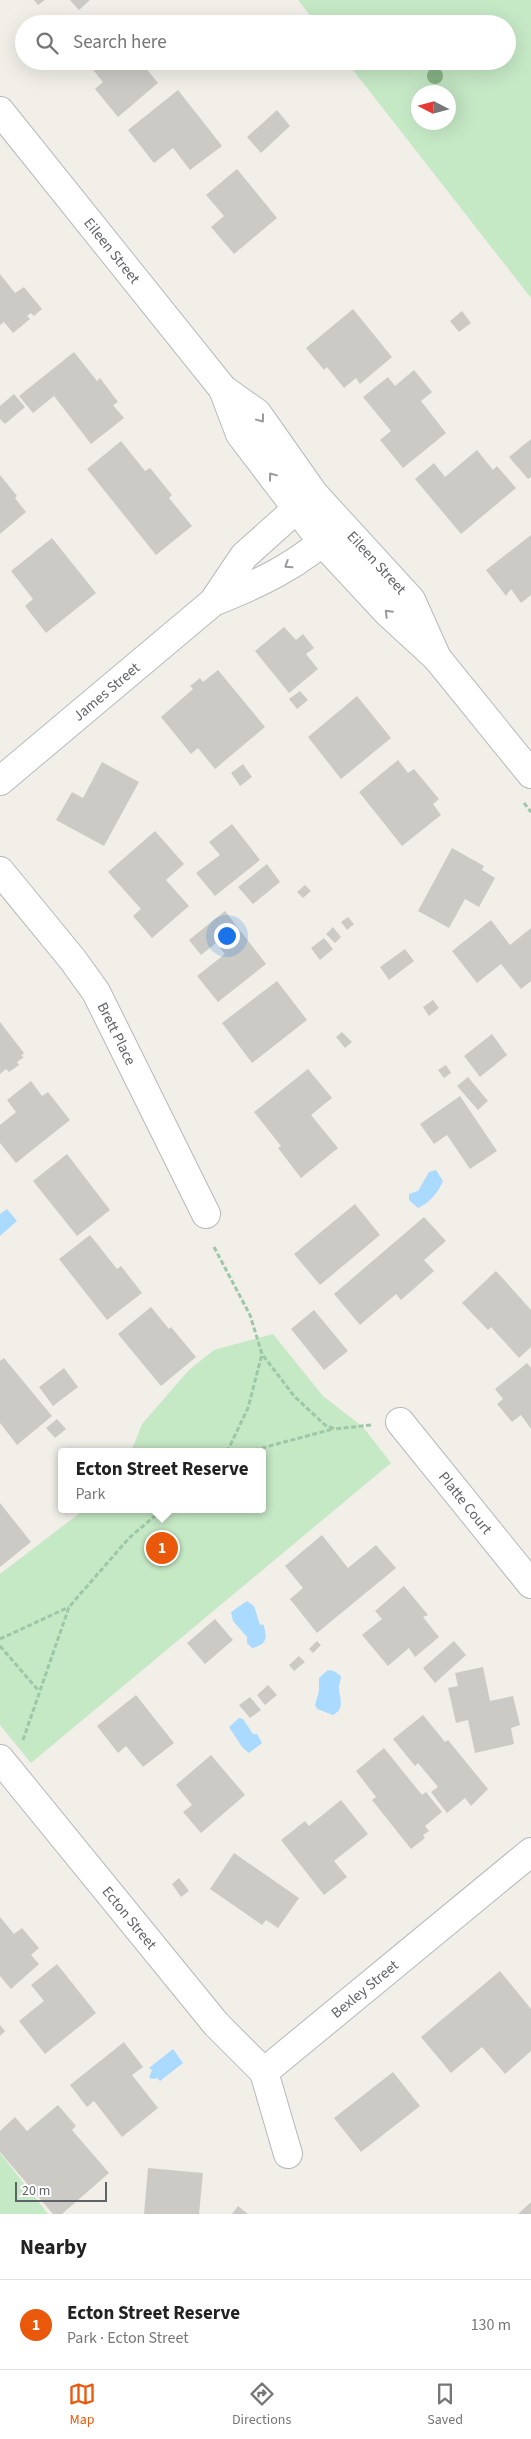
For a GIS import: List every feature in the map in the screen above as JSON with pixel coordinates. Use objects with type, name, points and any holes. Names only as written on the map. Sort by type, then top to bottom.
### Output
[{"type":"street","name":"Eileen Street","points":[[0,111],[223,389],[257,413],[305,501],[332,534],[411,600],[436,658],[531,774]]},
{"type":"street","name":"James Street","points":[[0,781],[213,602],[244,556],[305,501]]},
{"type":"street","name":"James Street","points":[[213,602],[257,585],[332,534]]},
{"type":"street","name":"Brett Place","points":[[0,871],[73,960],[96,992],[206,1214]]},
{"type":"street","name":"Platte Court","points":[[400,1422],[531,1584]]},
{"type":"street","name":"Ecton Street","points":[[6,1767],[216,2024],[264,2072]]},
{"type":"street","name":"Bexley Street","points":[[264,2072],[531,1852]]},
{"type":"street","points":[[264,2072],[288,2154]]},
{"type":"path","points":[[214,1248],[250,1315],[262,1354],[294,1396],[325,1425],[335,1429]]},
{"type":"path","points":[[229,1448],[248,1408],[262,1354]]},
{"type":"path","points":[[262,1448],[335,1429],[400,1422]]},
{"type":"path","points":[[6,1767],[38,1691],[69,1607],[129,1538],[158,1513]]},
{"type":"path","points":[[0,1639],[69,1607]]},
{"type":"path","points":[[0,1646],[38,1691]]},
{"type":"green space","points":[[298,0],[531,0],[531,298],[353,70],[516,70],[516,15],[310,15]]},
{"type":"green space","points":[[273,1334],[323,1396],[363,1427],[391,1463],[31,1763],[0,1725],[0,1574],[80,1513],[266,1513],[266,1448],[133,1448],[142,1424],[189,1370],[214,1350]]},
{"type":"green space","points":[[0,2153],[48,2214],[0,2214]]},
{"type":"water","points":[[436,1170],[443,1181],[430,1200],[418,1208],[409,1200],[409,1194],[418,1191],[429,1172]]},
{"type":"water","points":[[7,1209],[17,1221],[0,1236],[0,1214]]},
{"type":"water","points":[[247,1601],[254,1606],[260,1625],[263,1624],[266,1633],[263,1643],[252,1648],[247,1643],[247,1637],[233,1621],[231,1612]]},
{"type":"water","points":[[328,1670],[334,1671],[341,1676],[339,1689],[341,1705],[340,1709],[333,1715],[317,1709],[315,1705],[319,1691],[319,1678]]},
{"type":"water","points":[[239,1718],[243,1719],[253,1734],[257,1734],[262,1743],[249,1753],[242,1747],[229,1727]]},
{"type":"water","points":[[173,2049],[183,2063],[160,2081],[157,2078],[149,2078],[152,2070],[149,2068]]},
{"type":"building","points":[[34,0],[45,0],[38,5]]},
{"type":"building","points":[[70,0],[90,0],[79,10]]},
{"type":"building","points":[[93,70],[147,70],[158,83],[118,117],[95,89],[103,82]]},
{"type":"building","points":[[178,90],[222,146],[190,170],[173,148],[154,163],[128,130]]},
{"type":"building","points":[[277,110],[290,126],[261,153],[247,137]]},
{"type":"building","points":[[237,169],[277,218],[234,254],[211,227],[224,216],[206,195]]},
{"type":"building","points":[[0,274],[15,293],[24,287],[42,309],[34,316],[31,313],[27,316],[30,319],[13,333],[4,322],[0,325]]},
{"type":"building","points":[[353,309],[392,357],[360,384],[356,378],[344,388],[327,367],[324,370],[306,348]]},
{"type":"building","points":[[462,311],[471,323],[459,332],[450,321]]},
{"type":"building","points":[[74,352],[97,381],[100,378],[118,402],[113,405],[124,418],[91,444],[54,396],[33,413],[19,396]]},
{"type":"building","points":[[414,370],[432,392],[421,401],[446,433],[403,468],[380,440],[391,431],[363,397],[388,377],[395,386]]},
{"type":"building","points":[[14,394],[25,407],[5,424],[0,419],[0,406]]},
{"type":"building","points":[[531,439],[531,477],[528,479],[509,457]]},
{"type":"building","points":[[121,441],[145,471],[150,468],[172,495],[169,498],[192,526],[156,555],[87,469]]},
{"type":"building","points":[[477,450],[493,470],[497,466],[516,488],[461,534],[415,479],[434,463],[445,477]]},
{"type":"building","points":[[0,475],[17,496],[15,498],[26,512],[0,534]]},
{"type":"building","points":[[531,535],[531,595],[521,603],[511,589],[506,596],[486,570]]},
{"type":"building","points":[[52,538],[96,593],[46,633],[25,606],[33,599],[11,571]]},
{"type":"building","points":[[284,627],[296,640],[303,634],[314,648],[306,654],[318,669],[289,693],[255,651]]},
{"type":"building","points":[[218,670],[265,727],[215,769],[198,748],[191,754],[161,717],[193,689],[190,686],[200,678],[203,682]]},
{"type":"building","points":[[300,691],[308,700],[297,709],[289,699]]},
{"type":"building","points":[[357,696],[391,738],[341,779],[308,737]]},
{"type":"building","points":[[398,760],[408,773],[414,769],[439,799],[433,804],[441,815],[402,846],[359,792]]},
{"type":"building","points":[[102,762],[139,782],[104,846],[56,820],[72,792],[83,798]]},
{"type":"building","points":[[243,764],[252,777],[240,786],[231,773]]},
{"type":"building","points":[[232,824],[260,860],[215,896],[196,873],[220,855],[209,842]]},
{"type":"building","points":[[155,831],[184,864],[166,880],[189,906],[152,938],[133,916],[141,909],[108,872]]},
{"type":"building","points":[[452,848],[484,866],[482,870],[495,878],[479,907],[465,899],[449,928],[418,911]]},
{"type":"building","points":[[267,864],[280,882],[253,904],[238,887]]},
{"type":"building","points":[[305,885],[311,891],[303,898],[297,892]]},
{"type":"building","points":[[225,911],[266,964],[218,1002],[197,976],[225,954],[216,943],[201,955],[189,940]]},
{"type":"building","points":[[348,917],[354,924],[347,930],[341,922]]},
{"type":"building","points":[[491,920],[510,945],[531,928],[531,981],[521,989],[501,964],[477,983],[452,951]]},
{"type":"building","points":[[333,927],[341,937],[335,943],[326,934]]},
{"type":"building","points":[[324,938],[333,949],[320,960],[311,948]]},
{"type":"building","points":[[405,949],[414,961],[389,980],[380,967]]},
{"type":"building","points":[[277,981],[307,1020],[252,1063],[222,1023]]},
{"type":"building","points":[[433,1000],[439,1008],[429,1016],[423,1007]]},
{"type":"building","points":[[0,1022],[24,1053],[21,1056],[24,1057],[17,1062],[19,1065],[9,1072],[6,1069],[0,1074]]},
{"type":"building","points":[[342,1032],[352,1042],[345,1048],[336,1037]]},
{"type":"building","points":[[492,1034],[507,1055],[480,1077],[464,1056]]},
{"type":"building","points":[[446,1065],[451,1073],[444,1078],[438,1070]]},
{"type":"building","points":[[308,1069],[332,1098],[311,1115],[338,1148],[301,1178],[278,1148],[281,1146],[254,1112]]},
{"type":"building","points":[[468,1077],[488,1101],[478,1110],[457,1086]]},
{"type":"building","points":[[31,1081],[42,1096],[48,1092],[70,1120],[16,1163],[0,1143],[0,1125],[16,1112],[7,1100]]},
{"type":"building","points":[[460,1096],[497,1151],[470,1169],[447,1135],[434,1144],[420,1124]]},
{"type":"building","points":[[67,1154],[110,1210],[77,1236],[33,1181]]},
{"type":"building","points":[[355,1204],[380,1235],[320,1285],[294,1254]]},
{"type":"building","points":[[424,1217],[446,1241],[424,1260],[434,1271],[401,1300],[396,1294],[360,1325],[334,1294]]},
{"type":"building","points":[[90,1235],[117,1269],[121,1266],[142,1293],[107,1320],[59,1259]]},
{"type":"building","points":[[496,1271],[531,1310],[531,1347],[519,1358],[491,1327],[488,1330],[462,1303]]},
{"type":"building","points":[[151,1307],[196,1357],[161,1386],[118,1334]]},
{"type":"building","points":[[314,1310],[348,1351],[324,1370],[291,1329]]},
{"type":"building","points":[[4,1358],[52,1416],[17,1445],[0,1423],[0,1361]]},
{"type":"building","points":[[527,1363],[531,1368],[531,1429],[521,1415],[512,1422],[497,1404],[503,1399],[495,1389]]},
{"type":"building","points":[[64,1368],[78,1387],[53,1406],[39,1387]]},
{"type":"building","points":[[57,1419],[66,1429],[55,1438],[46,1428]]},
{"type":"building","points":[[0,1503],[31,1542],[0,1567]]},
{"type":"building","points":[[322,1535],[348,1568],[376,1545],[396,1568],[317,1633],[290,1599],[303,1588],[285,1566]]},
{"type":"building","points":[[404,1586],[428,1615],[423,1617],[439,1637],[415,1657],[409,1648],[388,1666],[362,1635],[382,1619],[375,1611]]},
{"type":"building","points":[[215,1619],[233,1640],[205,1664],[187,1643]]},
{"type":"building","points":[[317,1641],[321,1645],[313,1653],[309,1649]]},
{"type":"building","points":[[454,1641],[466,1655],[435,1683],[423,1668]]},
{"type":"building","points":[[299,1656],[305,1662],[294,1671],[289,1665]]},
{"type":"building","points":[[483,1667],[490,1701],[513,1696],[520,1725],[511,1728],[514,1744],[475,1753],[468,1720],[456,1723],[448,1688],[458,1686],[455,1673]]},
{"type":"building","points":[[268,1685],[277,1695],[265,1705],[257,1695]]},
{"type":"building","points":[[136,1695],[174,1743],[143,1767],[126,1746],[118,1753],[97,1726]]},
{"type":"building","points":[[250,1697],[261,1710],[250,1718],[239,1705]]},
{"type":"building","points":[[423,1715],[445,1742],[448,1740],[488,1789],[471,1806],[465,1798],[447,1813],[431,1792],[438,1787],[418,1763],[415,1766],[393,1739]]},
{"type":"building","points":[[384,1748],[422,1795],[426,1792],[442,1812],[425,1826],[429,1831],[423,1835],[425,1838],[411,1849],[372,1800],[376,1797],[356,1771]]},
{"type":"building","points":[[211,1755],[245,1795],[201,1833],[183,1812],[192,1805],[176,1785]]},
{"type":"building","points":[[341,1800],[368,1834],[334,1861],[347,1877],[324,1895],[281,1840],[305,1821],[309,1826]]},
{"type":"building","points":[[234,1853],[299,1898],[278,1928],[266,1920],[262,1925],[210,1889]]},
{"type":"building","points":[[179,1878],[189,1891],[181,1897],[172,1884]]},
{"type":"building","points":[[0,1917],[14,1934],[22,1928],[39,1948],[31,1955],[39,1964],[11,1989],[0,1976]]},
{"type":"building","points":[[57,1964],[96,2013],[45,2054],[19,2021],[44,2001],[31,1985]]},
{"type":"building","points":[[500,1971],[531,2009],[531,2051],[505,2074],[482,2047],[451,2073],[421,2037]]},
{"type":"building","points":[[0,2025],[5,2031],[0,2036]]},
{"type":"building","points":[[124,2042],[143,2067],[132,2075],[158,2108],[122,2137],[94,2101],[87,2107],[70,2085]]},
{"type":"building","points":[[393,2072],[420,2106],[361,2152],[334,2118]]},
{"type":"building","points":[[58,2105],[76,2126],[72,2130],[109,2173],[62,2214],[53,2214],[0,2152],[0,2131],[15,2117],[27,2131]]},
{"type":"building","points":[[148,2168],[203,2173],[199,2214],[144,2214]]},
{"type":"building","points":[[531,2202],[531,2214],[518,2214]]},
{"type":"building","points":[[238,2206],[248,2214],[232,2214]]},
{"type":"place","name":"Ecton Street Reserve","points":[[162,1548]]}]
